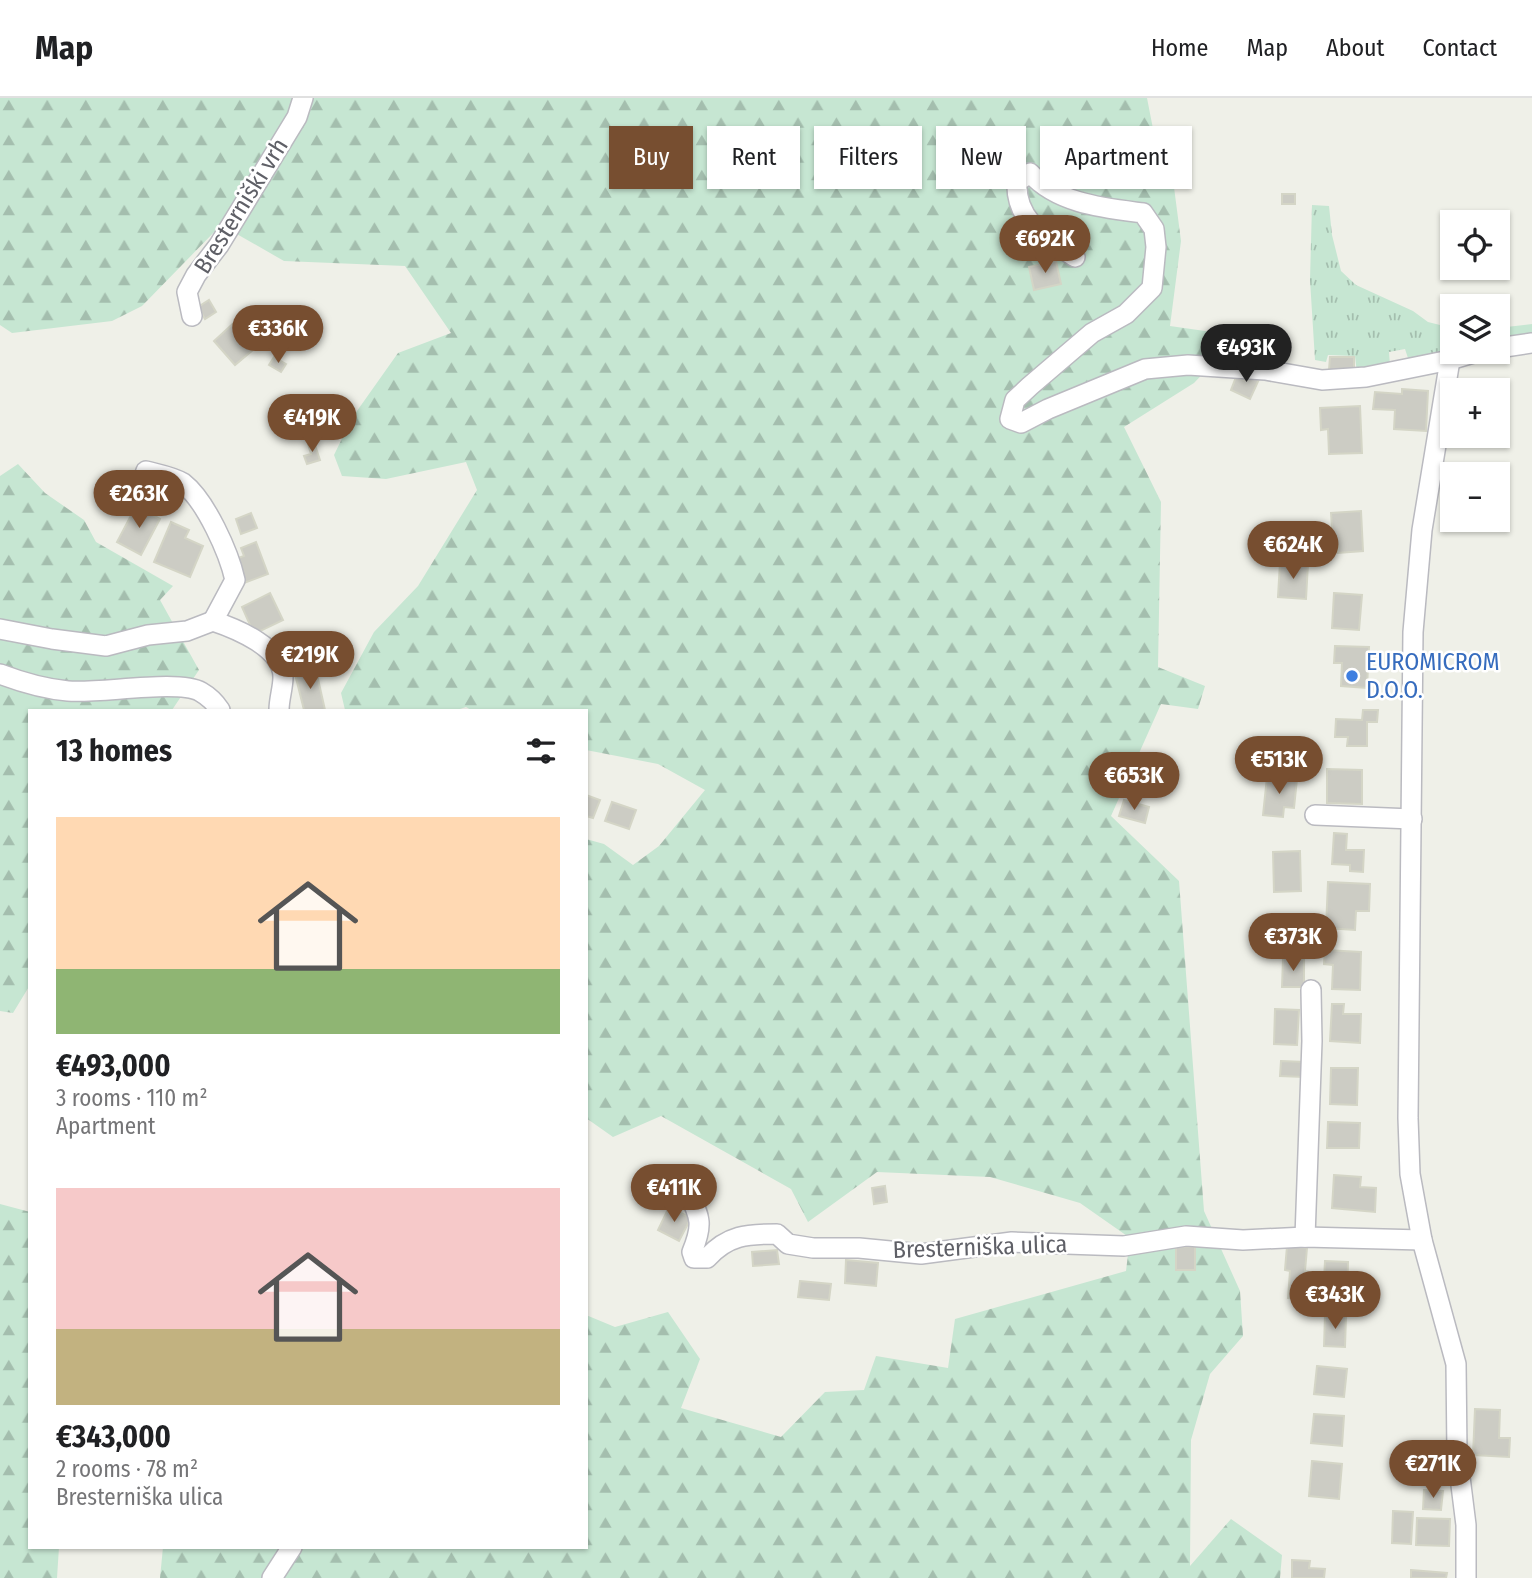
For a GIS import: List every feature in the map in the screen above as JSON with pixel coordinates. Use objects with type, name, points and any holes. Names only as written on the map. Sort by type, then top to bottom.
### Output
[{"type":"street","name":"Bresterniški vrh","points":[[192,316],[187,292],[297,117],[303,98]]},
{"type":"street","points":[[1075,257],[1043,236],[1027,220],[1017,197],[1017,182],[1031,173],[1041,186],[1067,198],[1103,208],[1143,213],[1154,229],[1156,247],[1152,288],[1126,314],[1092,333],[1015,401],[1010,419],[1021,423],[1145,369],[1188,365],[1265,370],[1322,380],[1366,377],[1440,362]]},
{"type":"street","points":[[1510,346],[1532,343]]},
{"type":"street","points":[[1449,364],[1422,530],[1414,619],[1408,1118],[1410,1174],[1422,1240],[1456,1364],[1457,1453],[1466,1525],[1466,1578]]},
{"type":"street","points":[[0,629],[106,646],[148,635],[187,631],[213,621],[235,580],[231,562],[218,533],[182,482],[146,471],[138,490],[146,501]]},
{"type":"street","points":[[213,621],[256,641],[281,662],[283,677],[279,709]]},
{"type":"street","points":[[0,674],[14,680],[68,691],[125,690],[156,686],[199,690],[219,709]]},
{"type":"street","points":[[1315,815],[1412,819]]},
{"type":"street","points":[[1305,1237],[1312,1041],[1311,990]]},
{"type":"street","name":"Bresterniška ulica","points":[[688,1192],[700,1216],[699,1237],[692,1252],[694,1258],[707,1258],[719,1245],[750,1234],[777,1234],[788,1244],[813,1248],[859,1248],[920,1254],[1012,1242],[1124,1247],[1186,1236],[1243,1240],[1305,1237],[1422,1240]]},
{"type":"street","points":[[272,1578],[291,1549]]},
{"type":"green space","points":[[0,98],[1147,98],[1152,126],[1040,126],[1040,189],[1174,189],[1181,241],[1170,326],[1247,337],[1252,363],[1216,360],[1194,383],[1124,427],[1161,502],[1158,667],[1205,686],[1198,709],[1161,704],[1111,816],[1179,881],[1204,1211],[1240,1291],[1243,1336],[1210,1374],[1191,1440],[1190,1566],[1231,1519],[1282,1555],[1280,1578],[160,1578],[163,1549],[588,1549],[588,1316],[615,1327],[668,1312],[700,1359],[681,1408],[781,1437],[825,1392],[864,1390],[876,1356],[948,1368],[955,1319],[1126,1271],[1130,1238],[1080,1203],[990,1177],[877,1172],[808,1222],[791,1189],[661,1116],[613,1137],[588,1119],[588,840],[604,844],[633,865],[659,846],[705,790],[658,764],[588,750],[588,709],[345,709],[341,693],[374,632],[418,586],[477,490],[466,462],[386,479],[342,476],[334,455],[352,418],[398,353],[451,333],[405,266],[284,261],[221,225],[142,306],[112,321],[12,333],[0,325]]},
{"type":"green space","points":[[1312,205],[1329,206],[1332,235],[1341,271],[1356,285],[1413,311],[1428,322],[1440,325],[1440,351],[1408,358],[1405,349],[1389,352],[1390,365],[1357,373],[1355,356],[1328,355],[1326,362],[1315,360],[1310,280]]},
{"type":"green space","points":[[1532,324],[1532,337],[1510,340],[1510,327]]},
{"type":"green space","points":[[18,464],[45,493],[84,520],[96,542],[173,586],[160,600],[199,670],[173,709],[28,709],[28,988],[13,1013],[0,1011],[0,476]]},
{"type":"green space","points":[[0,1204],[28,1211],[28,1549],[59,1549],[57,1578],[0,1578]]},
{"type":"building","points":[[1282,194],[1295,194],[1295,204],[1282,204]]},
{"type":"building","points":[[1056,261],[1061,284],[1034,290],[1029,267]]},
{"type":"building","points":[[209,300],[216,312],[205,319],[198,307]]},
{"type":"building","points":[[237,320],[259,345],[235,365],[214,341]]},
{"type":"building","points":[[274,357],[286,364],[281,372],[269,365]]},
{"type":"building","points":[[1330,357],[1354,357],[1354,370],[1329,370]]},
{"type":"building","points":[[1249,369],[1261,375],[1250,399],[1231,390],[1236,377],[1244,380]]},
{"type":"building","points":[[1402,389],[1428,391],[1426,431],[1394,429],[1395,410],[1373,409],[1375,392],[1402,394]]},
{"type":"building","points":[[1360,406],[1362,453],[1329,454],[1328,429],[1321,430],[1320,408]]},
{"type":"building","points":[[312,425],[315,435],[302,439],[299,429]]},
{"type":"building","points":[[314,442],[320,460],[307,464],[304,456],[311,454],[308,444]]},
{"type":"building","points":[[136,506],[160,519],[141,555],[117,542]]},
{"type":"building","points":[[1361,511],[1363,551],[1338,553],[1338,544],[1333,544],[1331,513]]},
{"type":"building","points":[[251,513],[257,528],[241,534],[236,519]]},
{"type":"building","points":[[171,522],[189,530],[185,538],[203,546],[190,577],[154,562]]},
{"type":"building","points":[[256,542],[268,574],[244,583],[235,559],[244,556],[241,548]]},
{"type":"building","points":[[1280,562],[1308,564],[1306,599],[1278,597]]},
{"type":"building","points":[[270,593],[283,620],[254,634],[242,607]]},
{"type":"building","points":[[1334,593],[1362,595],[1359,630],[1332,628]]},
{"type":"building","points":[[348,645],[349,656],[341,657],[340,646]]},
{"type":"building","points":[[1335,646],[1369,647],[1367,688],[1341,686],[1342,663],[1334,663]]},
{"type":"building","points":[[316,670],[325,709],[304,709],[295,674]]},
{"type":"building","points":[[1363,710],[1378,710],[1377,722],[1367,722],[1367,746],[1347,746],[1348,737],[1335,737],[1336,719],[1362,720]]},
{"type":"building","points":[[1327,769],[1362,770],[1362,804],[1327,803]]},
{"type":"building","points":[[1267,777],[1297,779],[1294,808],[1284,807],[1283,817],[1263,815]]},
{"type":"building","points":[[588,796],[600,800],[593,818],[588,817]]},
{"type":"building","points":[[1124,800],[1149,807],[1145,823],[1119,816]]},
{"type":"building","points":[[612,802],[636,810],[629,829],[605,821]]},
{"type":"building","points":[[1334,833],[1347,834],[1346,850],[1364,850],[1363,872],[1350,871],[1350,865],[1332,864]]},
{"type":"building","points":[[1300,851],[1301,891],[1274,892],[1273,852]]},
{"type":"building","points":[[1328,882],[1370,884],[1369,911],[1356,911],[1355,930],[1326,928]]},
{"type":"building","points":[[1277,919],[1305,920],[1304,959],[1283,958],[1284,941],[1276,941]]},
{"type":"building","points":[[1325,950],[1361,952],[1360,990],[1332,989],[1333,965],[1324,964]]},
{"type":"building","points":[[1283,958],[1304,959],[1304,987],[1282,987]]},
{"type":"building","points":[[1332,1004],[1344,1004],[1343,1014],[1361,1014],[1360,1043],[1330,1041]]},
{"type":"building","points":[[1275,1009],[1299,1010],[1297,1045],[1274,1044]]},
{"type":"building","points":[[1281,1061],[1305,1062],[1304,1077],[1280,1076]]},
{"type":"building","points":[[1331,1068],[1358,1068],[1357,1105],[1330,1104]]},
{"type":"building","points":[[1328,1122],[1360,1123],[1359,1148],[1327,1148]]},
{"type":"building","points":[[674,1171],[683,1182],[669,1194],[660,1182]]},
{"type":"building","points":[[1334,1175],[1361,1177],[1360,1187],[1376,1188],[1375,1212],[1332,1208]]},
{"type":"building","points":[[885,1186],[887,1202],[874,1204],[872,1188]]},
{"type":"building","points":[[669,1207],[691,1218],[679,1241],[658,1230]]},
{"type":"building","points":[[1287,1246],[1307,1248],[1305,1271],[1310,1272],[1307,1300],[1288,1298],[1290,1271],[1285,1270]]},
{"type":"building","points":[[1176,1247],[1195,1247],[1195,1270],[1176,1270]]},
{"type":"building","points":[[777,1250],[779,1264],[753,1266],[752,1252]]},
{"type":"building","points":[[846,1260],[878,1263],[876,1286],[845,1283]]},
{"type":"building","points":[[1325,1261],[1348,1262],[1347,1300],[1323,1299]]},
{"type":"building","points":[[800,1281],[831,1284],[829,1300],[798,1297]]},
{"type":"building","points":[[1325,1315],[1346,1316],[1345,1347],[1324,1346]]},
{"type":"building","points":[[1317,1366],[1347,1369],[1344,1397],[1314,1394]]},
{"type":"building","points":[[1475,1409],[1500,1410],[1499,1438],[1510,1438],[1509,1457],[1473,1455]]},
{"type":"building","points":[[1314,1414],[1344,1416],[1342,1446],[1311,1443]]},
{"type":"building","points":[[1312,1461],[1342,1464],[1339,1499],[1309,1496]]},
{"type":"building","points":[[1424,1490],[1443,1491],[1441,1510],[1423,1509]]},
{"type":"building","points":[[1393,1511],[1413,1512],[1411,1544],[1392,1543]]},
{"type":"building","points":[[1417,1518],[1450,1519],[1449,1546],[1416,1545]]},
{"type":"building","points":[[1292,1560],[1310,1561],[1309,1568],[1325,1569],[1324,1578],[1292,1578]]},
{"type":"building","points":[[1411,1570],[1447,1573],[1446,1578],[1411,1578]]},
{"type":"place","name":"EUROMICROM D.O.O.","points":[[1352,676]]}]
